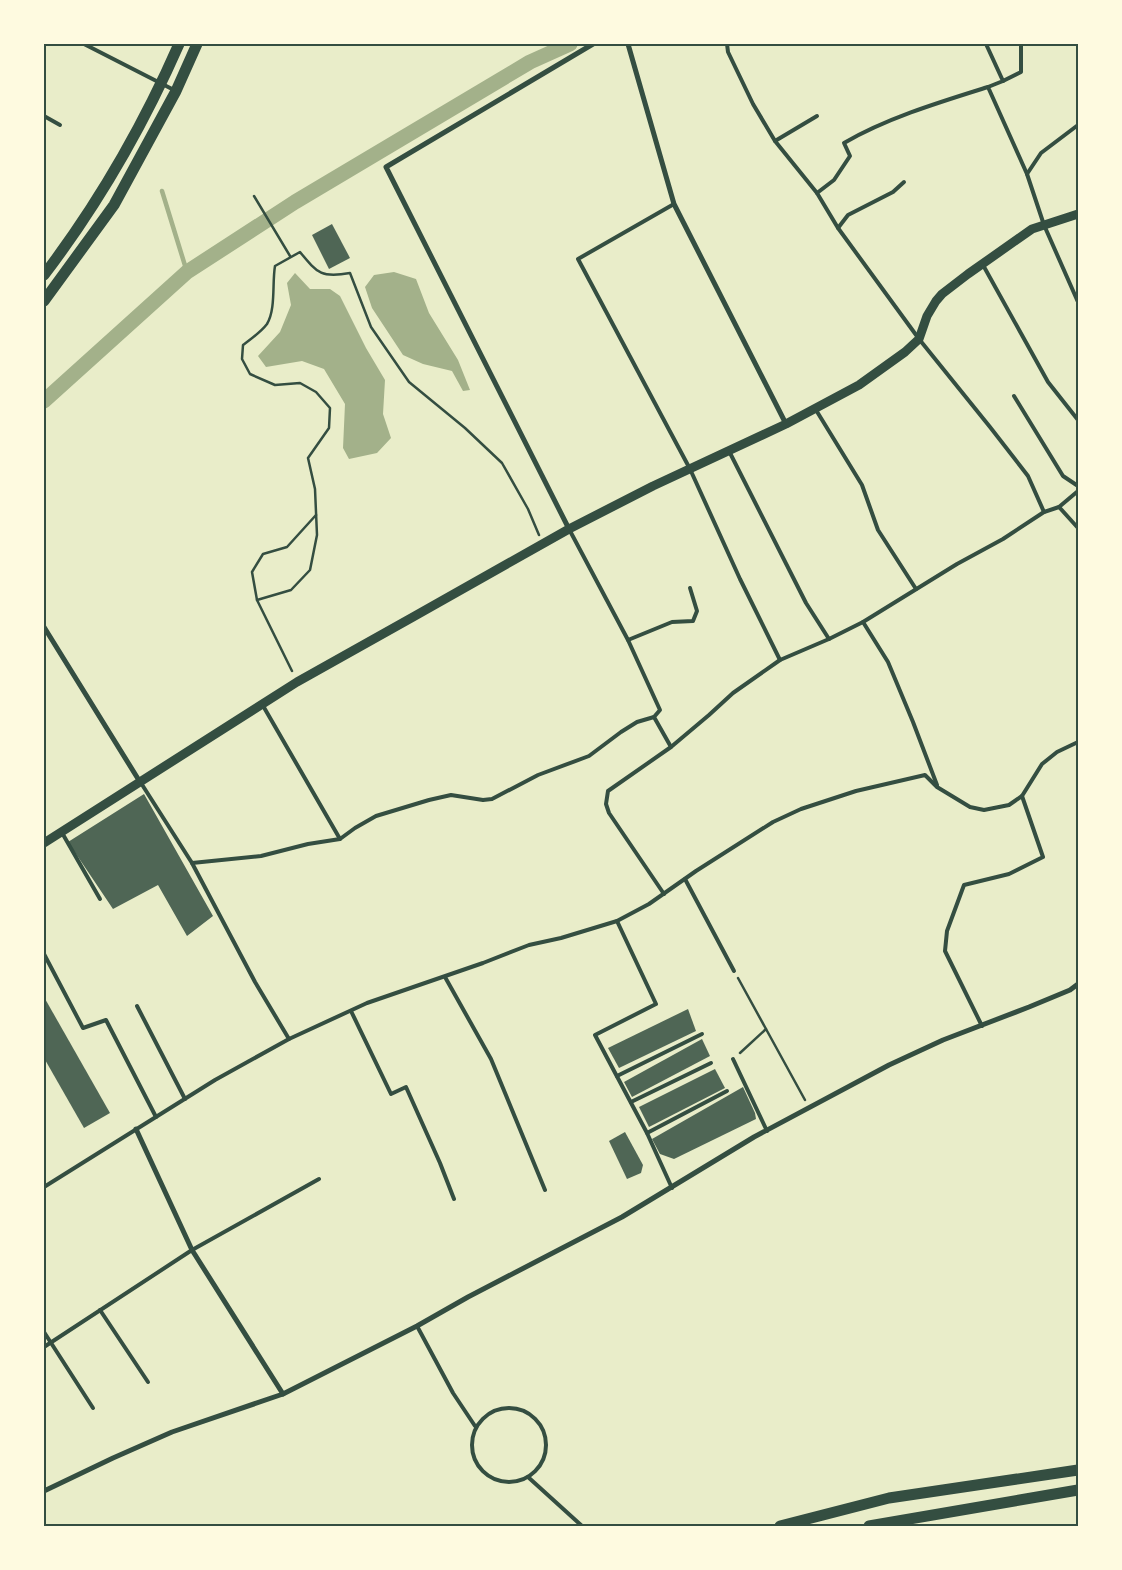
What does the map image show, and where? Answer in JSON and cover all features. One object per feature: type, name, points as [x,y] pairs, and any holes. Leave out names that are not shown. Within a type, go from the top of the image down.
[{"type":"main road","points":[[44,274],[101,194],[161,84],[179,44]]},
{"type":"main road","points":[[44,301],[114,205],[176,91],[197,44]]},
{"type":"main road","points":[[780,1526],[889,1498],[1078,1470]]},
{"type":"main road","points":[[869,1526],[1078,1490]]},
{"type":"street","points":[[569,530],[386,168],[593,44]]},
{"type":"street","points":[[628,44],[674,204],[786,424]]},
{"type":"street","points":[[44,843],[297,682],[569,530],[653,486],[816,410],[876,374],[919,339],[928,316],[942,294],[982,263],[1032,229],[1078,214]]},
{"type":"street","points":[[44,627],[140,782]]},
{"type":"street","points":[[44,1492],[172,1432],[283,1394],[417,1326],[468,1297],[622,1217],[766,1131],[889,1065],[943,1040],[1070,990],[1078,984]]},
{"type":"street","points":[[136,1129],[192,1250],[283,1394]]},
{"type":"lane","points":[[84,44],[176,91]]},
{"type":"lane","points":[[728,44],[728,52],[753,104],[775,141],[817,193],[838,228],[919,339],[1028,476],[1044,512]]},
{"type":"lane","points":[[986,44],[1003,81]]},
{"type":"lane","points":[[817,193],[834,180],[850,156],[844,143],[866,130],[988,87],[1021,72],[1020,44]]},
{"type":"lane","points":[[988,87],[1027,174],[1044,225],[1078,302]]},
{"type":"lane","points":[[44,116],[60,125]]},
{"type":"lane","points":[[775,141],[817,116]]},
{"type":"lane","points":[[1027,174],[1041,153],[1078,125]]},
{"type":"lane","points":[[838,228],[848,215],[893,192],[904,182]]},
{"type":"lane","points":[[674,204],[578,259],[690,469],[740,579],[780,660]]},
{"type":"lane","points":[[982,263],[1048,382],[1078,420]]},
{"type":"lane","points":[[1014,396],[1063,476],[1078,486]]},
{"type":"lane","points":[[816,410],[862,485],[878,530],[916,589]]},
{"type":"lane","points":[[729,451],[806,603],[829,639]]},
{"type":"lane","points":[[664,894],[609,813],[606,804],[608,791],[670,747],[733,693],[780,660],[829,639],[862,622],[1044,512],[1059,508],[1078,491]]},
{"type":"lane","points":[[1059,508],[1078,528]]},
{"type":"lane","points":[[192,863],[261,856],[308,844],[340,839],[354,828],[376,816],[451,795],[482,800],[492,799],[538,775],[589,756],[637,722],[654,717],[660,710],[628,640],[569,530]]},
{"type":"lane","points":[[628,640],[672,622],[693,621],[697,611],[690,588]]},
{"type":"lane","points":[[862,622],[888,662],[914,722],[937,787]]},
{"type":"lane","points":[[262,704],[340,839]]},
{"type":"lane","points":[[654,717],[670,747]]},
{"type":"lane","points":[[44,1188],[216,1080],[288,1039],[386,996],[529,945],[617,921],[636,912],[773,822],[802,809],[856,791],[925,776],[937,787],[970,807],[984,810],[1009,805],[1022,796],[1042,764],[1058,752],[1078,742]]},
{"type":"lane","points":[[140,782],[192,863],[254,982],[288,1039]]},
{"type":"lane","points":[[982,1026],[945,951],[946,931],[964,885],[1009,874],[1043,857],[1022,796]]},
{"type":"lane","points":[[62,832],[100,899]]},
{"type":"lane","points":[[685,879],[734,971]]},
{"type":"lane","points":[[617,921],[656,1004],[596,1035],[631,1102],[672,1188]]},
{"type":"lane","points":[[44,954],[83,1028],[106,1020],[156,1117]]},
{"type":"lane","points":[[445,976],[491,1059],[545,1190]]},
{"type":"lane","points":[[136,1006],[185,1099]]},
{"type":"lane","points":[[351,1011],[391,1094],[406,1087],[440,1163],[454,1200]]},
{"type":"lane","points":[[617,1076],[702,1034]]},
{"type":"lane","points":[[734,1059],[766,1131]]},
{"type":"lane","points":[[631,1102],[711,1063]]},
{"type":"lane","points":[[646,1133],[727,1091]]},
{"type":"lane","points":[[44,1347],[192,1250],[319,1179]]},
{"type":"lane","points":[[100,1310],[148,1382]]},
{"type":"lane","points":[[417,1326],[453,1393],[476,1426]]},
{"type":"lane","points":[[44,1332],[93,1408]]},
{"type":"lane","points":[[508,1406],[524,1410],[537,1420],[545,1435],[546,1451],[540,1466],[528,1477],[507,1483],[487,1476],[474,1460],[471,1439],[476,1426],[492,1410],[508,1406]]},
{"type":"lane","points":[[528,1477],[582,1526]]},
{"type":"path","points":[[254,196],[291,257]]},
{"type":"path","points":[[257,600],[291,590],[310,570],[318,535],[315,489],[308,458],[329,428],[330,408],[316,392],[300,383],[275,385],[250,374],[242,359],[243,345],[268,323],[273,301],[275,266],[300,252],[319,272],[331,277],[350,273],[372,327],[409,382],[465,428],[502,463],[528,509],[543,544]]},
{"type":"path","points":[[297,682],[257,600],[252,572],[263,554],[287,547],[316,515]]},
{"type":"path","points":[[734,971],[810,1108]]},
{"type":"path","points":[[734,1059],[766,1029]]},
{"type":"shaded area","points":[[394,272],[416,279],[429,313],[458,360],[470,390],[463,391],[452,371],[423,364],[403,355],[372,308],[365,287],[374,275]]},
{"type":"shaded area","points":[[295,273],[310,289],[330,289],[340,296],[366,348],[385,380],[383,414],[391,438],[377,453],[349,459],[343,448],[345,404],[324,369],[302,361],[266,367],[258,356],[280,332],[291,305],[287,283]]},
{"type":"building","points":[[332,224],[350,258],[329,269],[312,235]]},
{"type":"building","points":[[144,794],[213,916],[187,936],[158,885],[113,909],[68,842]]},
{"type":"building","points":[[44,997],[110,1113],[84,1128],[44,1058]]},
{"type":"building","points":[[688,1009],[696,1031],[619,1068],[608,1048]]},
{"type":"building","points":[[702,1039],[710,1056],[632,1097],[624,1082]]},
{"type":"building","points":[[715,1069],[725,1088],[649,1127],[639,1107]]},
{"type":"building","points":[[743,1087],[756,1119],[674,1159],[660,1154],[652,1139]]},
{"type":"building","points":[[625,1132],[643,1165],[641,1173],[627,1179],[609,1141]]},
{"type":"waterway","points":[[44,401],[187,272],[295,202],[530,62],[570,44]]},
{"type":"waterway","points":[[162,191],[187,272]]}]
